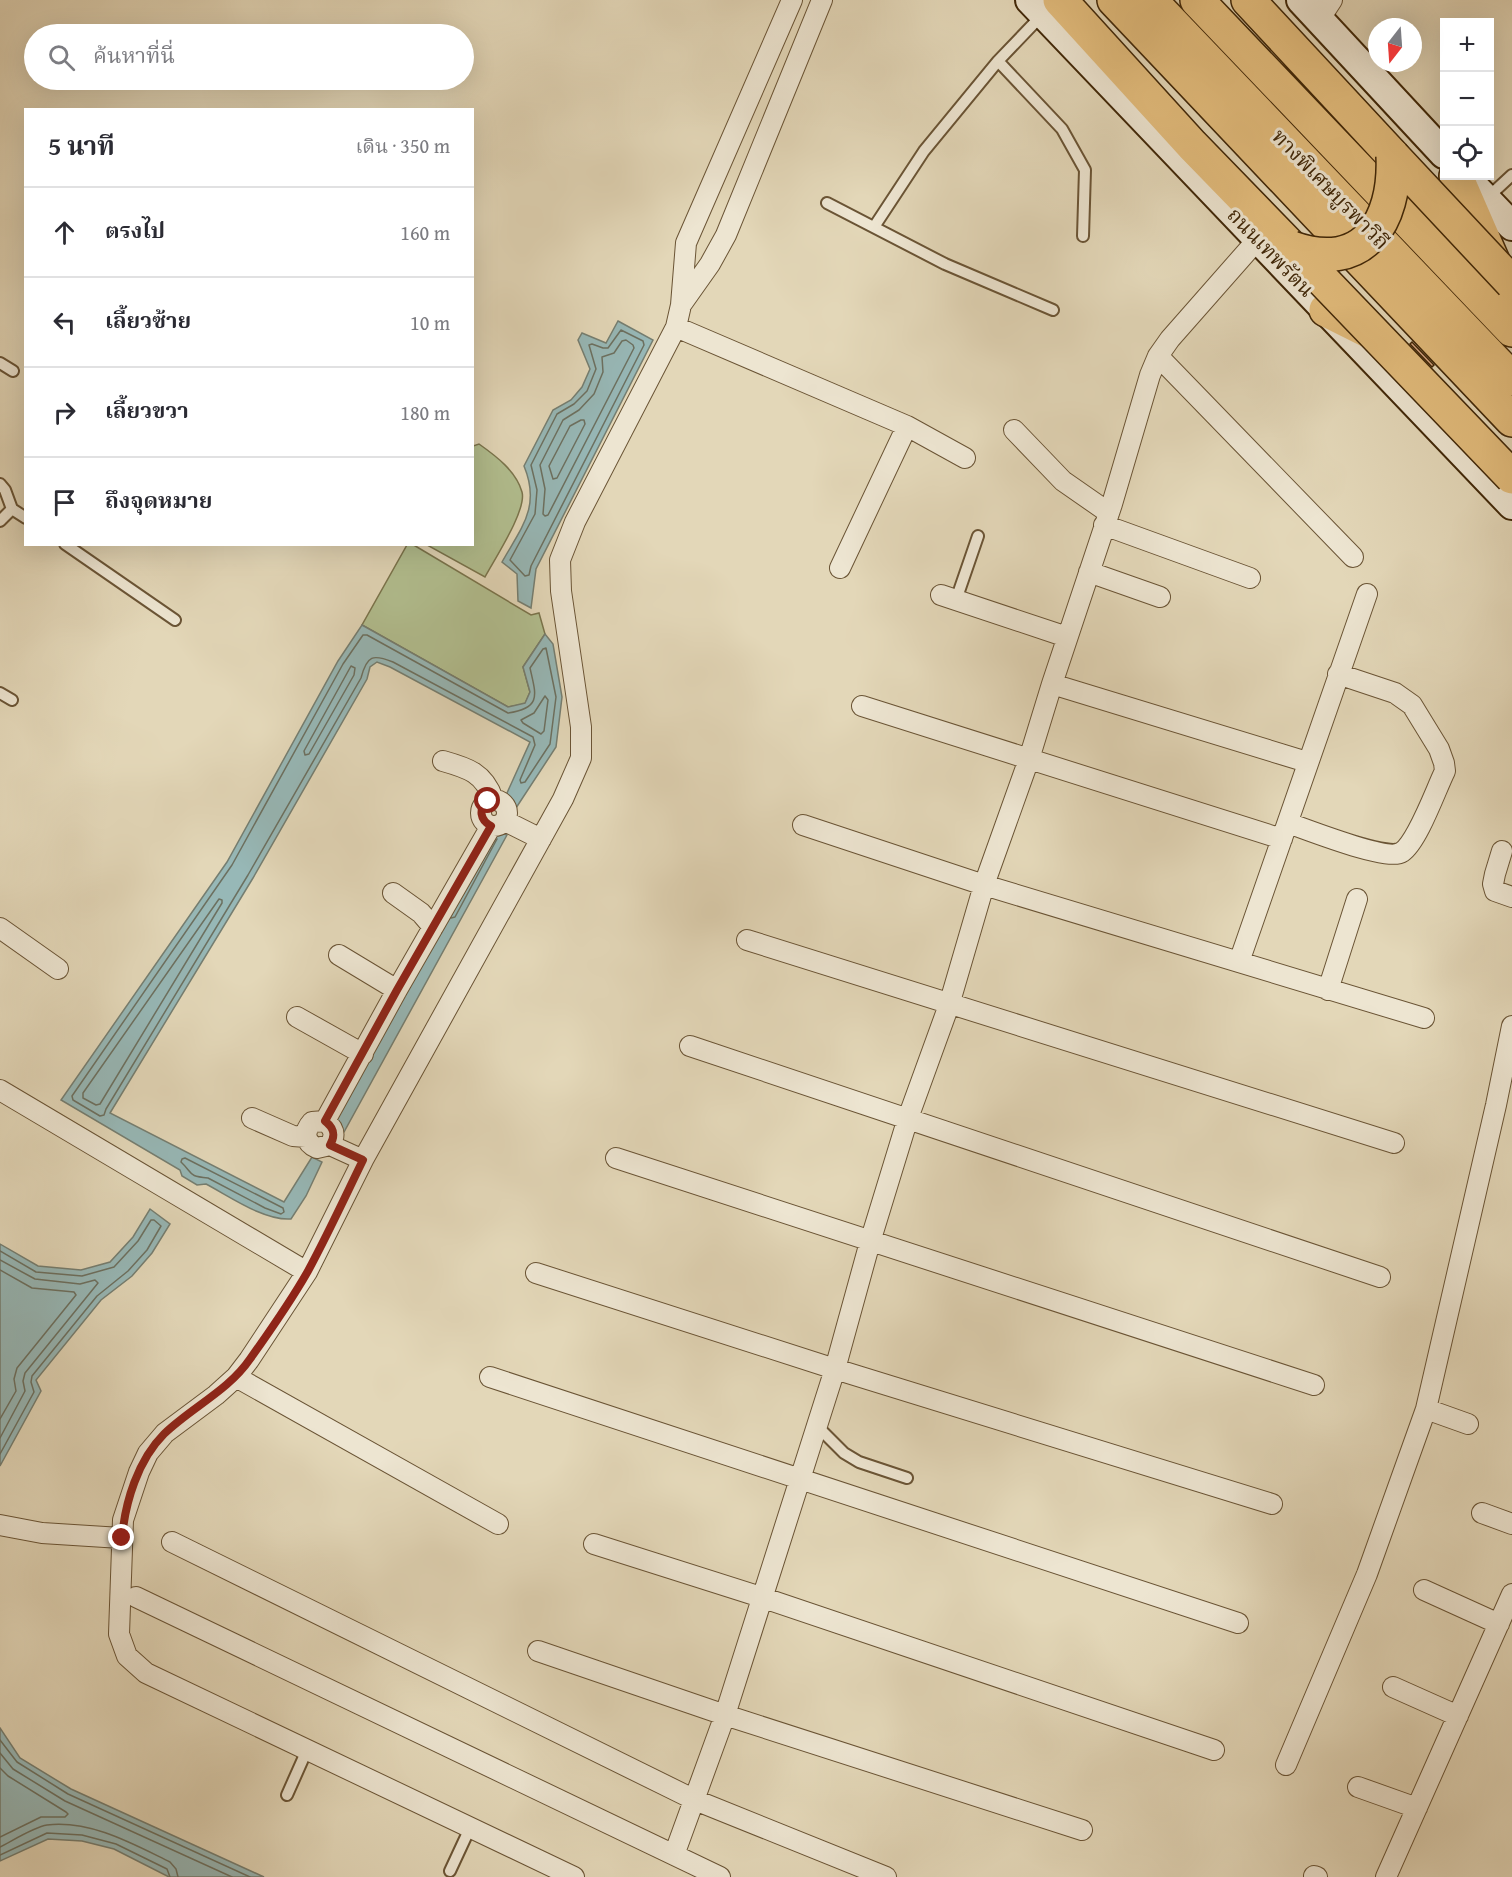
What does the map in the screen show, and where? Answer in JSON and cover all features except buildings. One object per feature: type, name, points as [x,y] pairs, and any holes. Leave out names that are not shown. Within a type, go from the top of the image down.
[{"type":"highway","points":[[1114,0],[1512,420]]},
{"type":"highway","name":"ทางพิเศษบูรพาวิถี","points":[[1150,0],[1512,379]]},
{"type":"highway","name":"ทางพิเศษบูรพาวิถี","points":[[1197,0],[1512,330]]},
{"type":"highway","points":[[1214,0],[1512,312]]},
{"type":"highway","points":[[1248,0],[1512,283]]},
{"type":"highway","points":[[1044,5],[1192,145],[1512,477]]},
{"type":"highway","points":[[1292,248],[1308,254],[1341,254],[1368,238],[1379,226],[1389,204],[1393,179],[1393,156]]},
{"type":"highway","points":[[1458,180],[1512,305]]},
{"type":"highway","points":[[1326,310],[1479,386]]},
{"type":"main road","name":"ถนนเทพรัตน","points":[[1044,5],[1258,239],[1512,505]]},
{"type":"main road","points":[[1317,6],[1440,149]]},
{"type":"main road","points":[[1468,180],[1512,226]]},
{"type":"street","points":[[574,1877],[146,1673],[127,1656],[119,1634],[123,1520],[148,1453],[165,1433],[236,1377],[307,1272],[363,1160],[563,799],[581,758],[581,727],[561,591],[560,560],[575,522],[676,327],[681,305],[686,243],[792,0]]},
{"type":"street","points":[[681,305],[710,264],[726,235],[822,0]]},
{"type":"street","points":[[746,108],[773,119]]},
{"type":"street","points":[[674,1855],[725,1715],[835,1369],[870,1242],[908,1118],[949,1005],[984,885],[1029,759],[1150,375],[1158,356],[1170,339],[1258,239]]},
{"type":"street","points":[[676,327],[907,426],[965,458]]},
{"type":"street","points":[[1158,356],[1353,557]]},
{"type":"street","points":[[840,568],[907,426]]},
{"type":"street","points":[[1014,430],[1063,482],[1108,514],[1250,578]]},
{"type":"street","points":[[1089,572],[1160,597]]},
{"type":"street","points":[[1239,962],[1367,594]]},
{"type":"street","points":[[948,598],[1067,638]]},
{"type":"street","points":[[862,706],[1029,759],[1285,831],[1397,854],[1403,851],[1413,839],[1445,771],[1444,763],[1412,705],[1395,693],[1338,674]]},
{"type":"street","points":[[1052,684],[1307,762]]},
{"type":"street","points":[[443,761],[460,765],[484,781],[493,799],[484,804],[481,814],[483,819],[541,839]]},
{"type":"street","points":[[325,1121],[433,927],[498,823]]},
{"type":"street","points":[[803,825],[984,885],[1424,1018]]},
{"type":"street","points":[[1502,851],[1493,884],[1495,891],[1512,897]]},
{"type":"street","points":[[393,893],[422,913],[433,927]]},
{"type":"street","points":[[1328,990],[1357,899]]},
{"type":"street","points":[[0,928],[58,969]]},
{"type":"street","points":[[747,940],[1394,1143]]},
{"type":"street","points":[[339,955],[397,990]]},
{"type":"street","points":[[297,1017],[363,1054]]},
{"type":"street","points":[[1286,1766],[1366,1574],[1426,1409],[1512,1026]]},
{"type":"street","points":[[690,1046],[1380,1278]]},
{"type":"street","points":[[0,1090],[307,1272]]},
{"type":"street","points":[[252,1118],[293,1136],[306,1137]]},
{"type":"street","points":[[325,1121],[331,1125],[334,1132],[330,1145],[324,1148],[311,1145],[306,1137],[308,1127],[312,1122],[325,1121]]},
{"type":"street","points":[[330,1145],[363,1160]]},
{"type":"street","points":[[616,1158],[1314,1385]]},
{"type":"street","points":[[536,1273],[835,1369],[1272,1504]]},
{"type":"street","points":[[236,1377],[498,1524]]},
{"type":"street","points":[[490,1377],[1238,1623]]},
{"type":"street","points":[[1426,1409],[1468,1424]]},
{"type":"street","points":[[1482,1513],[1512,1524]]},
{"type":"street","points":[[1,1526],[42,1533],[122,1538]]},
{"type":"street","points":[[171,1542],[695,1800],[886,1877]]},
{"type":"street","points":[[594,1544],[1214,1750]]},
{"type":"street","points":[[1424,1590],[1499,1624]]},
{"type":"street","points":[[1386,1877],[1512,1594]]},
{"type":"street","points":[[136,1597],[720,1877]]},
{"type":"street","points":[[538,1651],[725,1715],[1082,1830]]},
{"type":"street","points":[[1394,1686],[1458,1716]]},
{"type":"street","points":[[1358,1787],[1417,1808]]},
{"type":"lane","points":[[874,227],[924,151],[1044,5]]},
{"type":"lane","points":[[998,61],[1062,129],[1085,170],[1083,236]]},
{"type":"lane","points":[[1486,199],[1512,176]]},
{"type":"lane","points":[[827,203],[945,264],[1053,310]]},
{"type":"lane","points":[[0,363],[12,371]]},
{"type":"lane","points":[[0,484],[5,490],[12,509],[24,517]]},
{"type":"lane","points":[[0,522],[12,509]]},
{"type":"lane","points":[[948,598],[978,536]]},
{"type":"lane","points":[[67,546],[175,620]]},
{"type":"lane","points":[[0,693],[12,700]]},
{"type":"lane","points":[[817,1426],[844,1453],[859,1462],[907,1478]]},
{"type":"lane","points":[[287,1795],[307,1750]]},
{"type":"lane","points":[[450,1871],[470,1828]]},
{"type":"green space","points":[[479,444],[498,459],[515,477],[522,492],[520,510],[515,522],[485,577],[429,546],[474,546],[474,446]]},
{"type":"green space","points":[[406,546],[415,546],[531,615],[539,613],[545,634],[523,667],[530,692],[525,704],[508,707],[362,625]]},
{"type":"water","points":[[618,321],[653,340],[536,569],[531,608],[518,601],[517,574],[502,562],[527,517],[530,505],[529,481],[524,466],[553,410],[571,400],[582,387],[590,369],[578,340],[582,333],[606,343]]},
{"type":"water","points":[[362,625],[508,707],[525,703],[530,692],[523,667],[545,634],[553,644],[562,697],[556,747],[514,811],[507,793],[530,742],[390,667],[377,662],[370,667],[367,679],[253,878],[110,1113],[284,1202],[312,1157],[322,1162],[306,1196],[291,1219],[281,1219],[247,1207],[206,1184],[197,1185],[182,1176],[180,1170],[61,1100],[227,862],[338,661]]},
{"type":"water","points":[[494,830],[507,835],[344,1132],[337,1132],[334,1114]]},
{"type":"water","points":[[150,1209],[170,1224],[152,1253],[132,1276],[101,1300],[36,1380],[41,1391],[0,1466],[0,1244],[38,1266],[81,1270],[110,1262],[133,1237]]},
{"type":"water","points":[[0,1728],[20,1758],[71,1789],[264,1877],[169,1877],[114,1849],[82,1841],[48,1839],[0,1861]]},
{"type":"route","points":[[122,1538],[123,1520],[148,1453],[165,1433],[236,1377],[249,1360],[307,1272],[363,1160],[330,1145],[334,1132],[331,1125],[325,1121],[491,826],[486,823],[481,814],[481,809],[488,801]]}]
